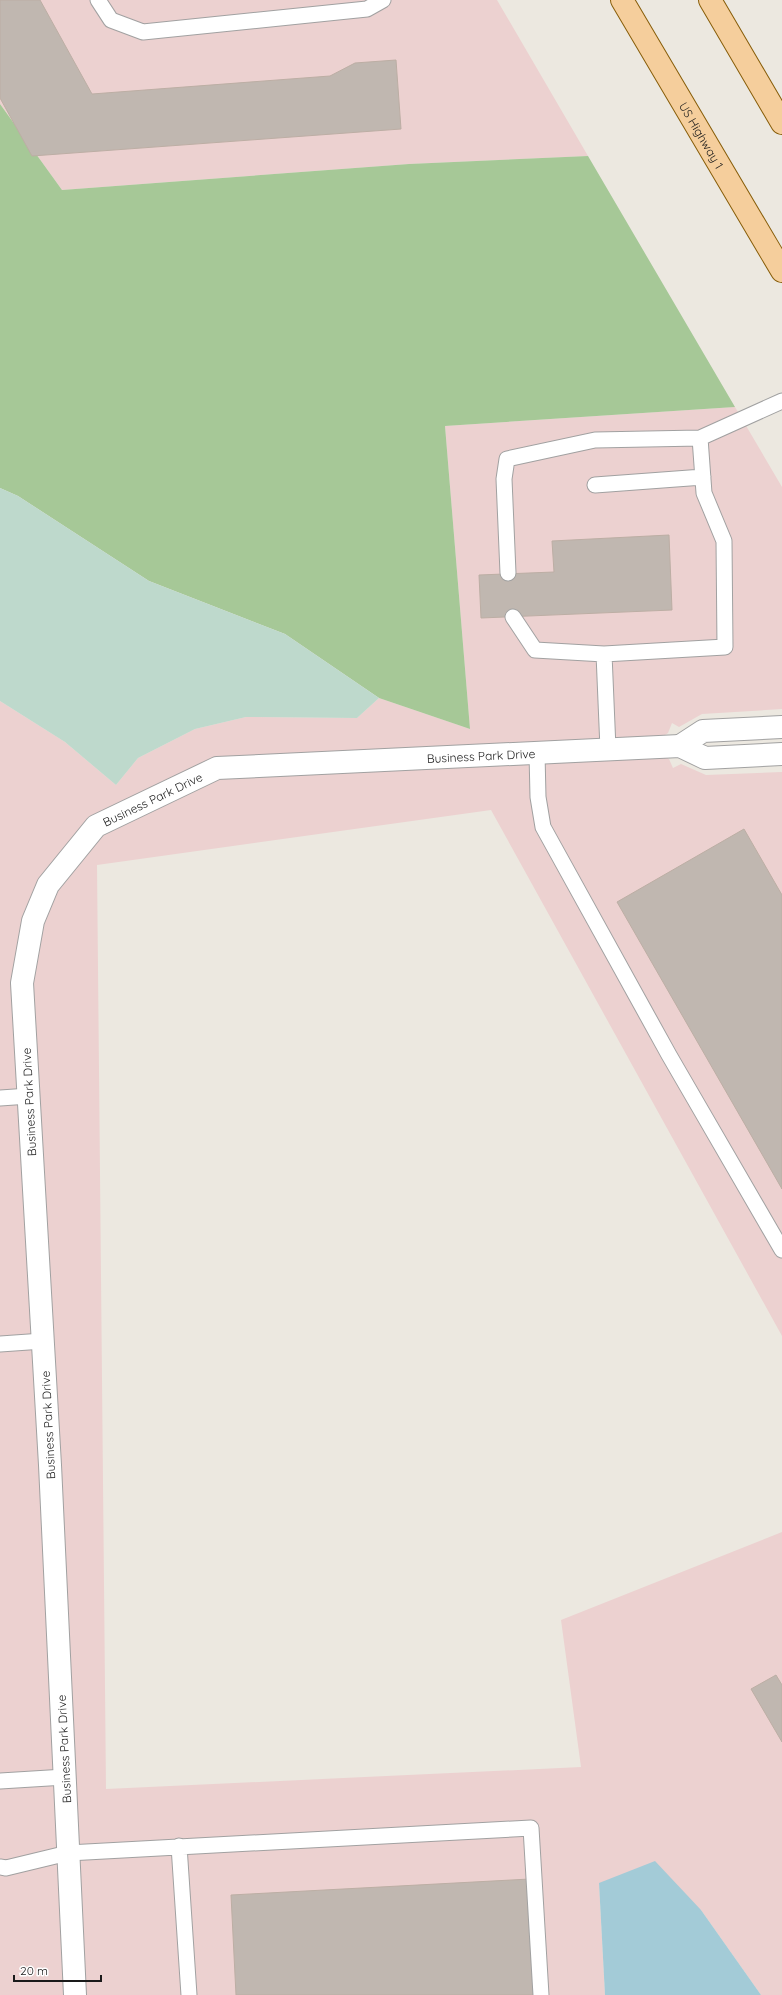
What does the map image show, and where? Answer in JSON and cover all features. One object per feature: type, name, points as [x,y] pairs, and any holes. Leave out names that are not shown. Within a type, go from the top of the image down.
[{"type":"main road","name":"US Highway 1","points":[[622,0],[782,271]]},
{"type":"main road","points":[[710,0],[782,123]]},
{"type":"street","name":"Business Park Drive","points":[[75,1995],[43,1341],[22,983],[33,921],[48,886],[96,826],[218,768],[680,746],[705,758],[777,754],[777,727],[703,731],[680,746]]},
{"type":"lane","points":[[98,0],[111,20],[143,32],[367,9],[383,0]]},
{"type":"lane","points":[[508,573],[504,479],[507,459],[595,440],[700,438],[782,401]]},
{"type":"lane","points":[[512,617],[535,650],[604,654],[725,647],[724,541],[704,493],[700,438]]},
{"type":"lane","points":[[595,485],[703,477]]},
{"type":"lane","points":[[604,654],[608,749]]},
{"type":"lane","points":[[536,753],[538,797],[543,826],[668,1055],[782,1250]]},
{"type":"lane","points":[[0,1098],[29,1096]]},
{"type":"lane","points":[[0,1344],[43,1341]]},
{"type":"lane","points":[[0,1781],[65,1777]]},
{"type":"lane","points":[[0,1867],[6,1868],[68,1853],[531,1828],[541,1995]]},
{"type":"lane","points":[[179,1846],[189,1995]]},
{"type":"shaded area","points":[[0,0],[497,0],[588,156],[409,164],[62,190],[0,104]]},
{"type":"shaded area","points":[[735,407],[782,487],[782,709],[702,714],[679,727],[672,723],[668,733],[659,739],[660,754],[669,759],[673,768],[681,764],[706,775],[782,772],[782,1336],[491,810],[97,865],[106,1789],[581,1767],[561,1620],[782,1532],[782,1995],[761,1995],[701,1910],[599,1883],[605,1995],[0,1995],[0,701],[65,742],[116,785],[138,758],[195,729],[246,717],[357,718],[379,698],[470,729],[445,426]]},
{"type":"green space","points":[[0,104],[62,190],[409,164],[588,156],[735,407],[445,426],[470,729],[379,698],[285,634],[149,581],[18,496],[0,488]]},
{"type":"green space","points":[[0,488],[18,496],[149,581],[285,634],[379,698],[357,718],[246,717],[195,729],[138,758],[116,785],[65,742],[0,701]]},
{"type":"water","points":[[655,1861],[701,1910],[761,1995],[605,1995],[599,1883]]},
{"type":"building","points":[[0,0],[40,0],[92,94],[330,76],[355,63],[396,60],[401,129],[32,156],[0,98]]},
{"type":"building","points":[[669,535],[672,610],[481,618],[479,575],[554,572],[552,541]]},
{"type":"building","points":[[744,829],[782,895],[782,1189],[617,902]]},
{"type":"building","points":[[776,1675],[782,1685],[782,1742],[751,1689]]},
{"type":"building","points":[[530,1879],[536,1995],[236,1995],[231,1895]]}]
